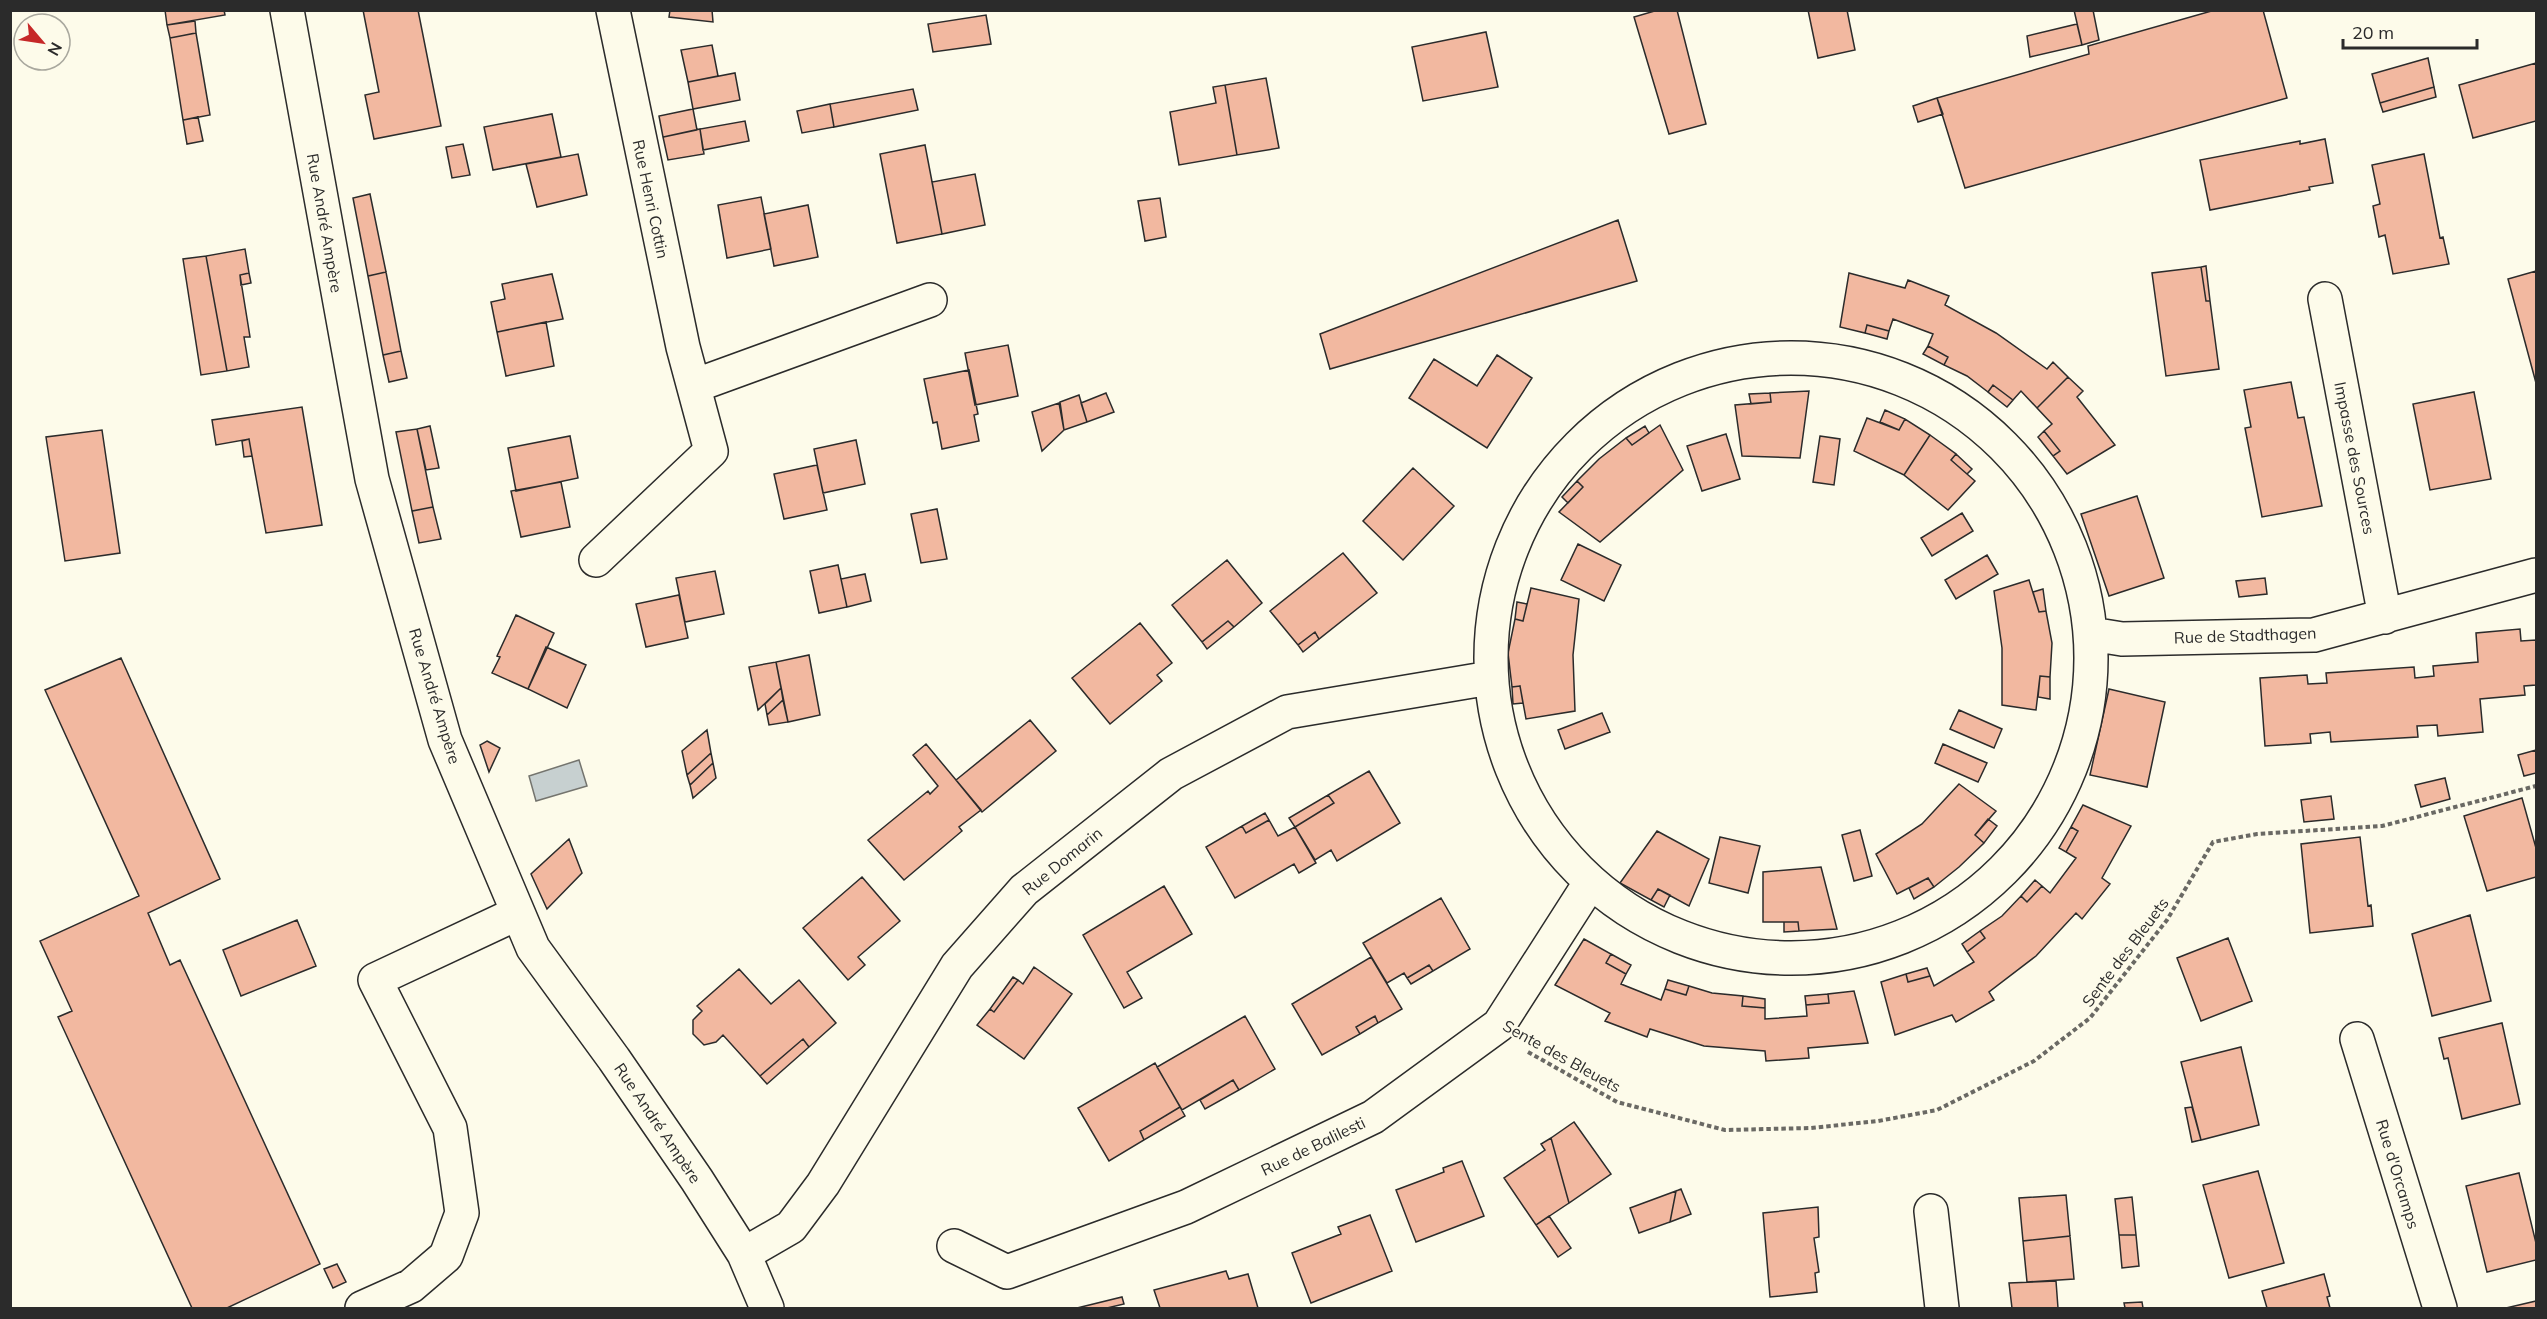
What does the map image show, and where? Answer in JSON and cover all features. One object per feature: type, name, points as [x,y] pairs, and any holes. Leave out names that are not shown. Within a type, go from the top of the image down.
[{"type":"street","name":"Rue André Ampère","points":[[287,10],[372,479],[445,740],[533,948],[621,1068],[697,1180],[744,1254],[767,1308]]},
{"type":"street","name":"Rue Henri Cottin","points":[[596,560],[711,451],[664,256],[613,10]]},
{"type":"street","name":"Impasse des Sources","points":[[2325,299],[2385,617]]},
{"type":"street","points":[[694,386],[930,300]]},
{"type":"street","points":[[1813,357],[1896,374],[1971,415],[2031,476],[2073,550],[2091,634],[2086,713],[2062,789],[2018,855],[1958,908],[1887,943],[1810,958],[1730,953],[1656,928],[1590,883],[1539,824],[1534,814],[1505,754],[1490,678],[1496,592],[1527,512],[1579,443],[1647,392],[1727,363],[1813,357]]},
{"type":"street","name":"Rue de Stadthagen","points":[[2091,634],[2122,639],[2314,635],[2536,575]]},
{"type":"street","name":"Rue Domarin","points":[[744,1254],[791,1227],[823,1184],[957,966],[1024,890],[1171,774],[1287,712],[1490,678]]},
{"type":"street","name":"Rue de Balilesti","points":[[954,1246],[1007,1272],[1186,1206],[1373,1117],[1499,1025],[1590,883]]},
{"type":"street","points":[[362,1308],[411,1286],[446,1256],[462,1213],[450,1128],[375,980],[518,913]]},
{"type":"street","name":"Rue d'Orcamps","points":[[2357,1040],[2440,1308]]},
{"type":"street","points":[[1931,1210],[1942,1308]]},
{"type":"path","name":"Sente des Bleuets","points":[[1491,1031],[1617,1102],[1725,1130],[1811,1128],[1878,1121],[1937,1110],[2034,1061],[2090,1018],[2167,920],[2213,842],[2257,834],[2382,826],[2536,786]]},
{"type":"shaded area","points":[[579,760],[587,786],[536,801],[529,776]]},
{"type":"building","points":[[165,10],[224,10],[225,15],[167,25]]},
{"type":"building","points":[[363,10],[418,10],[441,126],[374,139],[365,95],[379,92]]},
{"type":"building","points":[[670,10],[712,10],[713,22],[669,17]]},
{"type":"building","points":[[1658,10],[1677,10],[1706,124],[1669,134],[1634,17]]},
{"type":"building","points":[[1808,10],[1847,10],[1855,50],[1818,58]]},
{"type":"building","points":[[2074,10],[2093,10],[2099,40],[2082,45]]},
{"type":"building","points":[[2215,10],[2263,10],[2287,98],[1965,188],[1937,98],[2089,54],[2088,46]]},
{"type":"building","points":[[986,15],[991,44],[933,52],[928,24]]},
{"type":"building","points":[[195,21],[196,33],[170,38],[167,25]]},
{"type":"building","points":[[2077,24],[2082,45],[2030,57],[2027,36]]},
{"type":"building","points":[[1486,32],[1498,87],[1423,101],[1412,47]]},
{"type":"building","points":[[196,33],[210,115],[183,120],[170,38]]},
{"type":"building","points":[[712,45],[718,76],[688,82],[681,50]]},
{"type":"building","points":[[2428,58],[2434,87],[2380,103],[2372,74]]},
{"type":"building","points":[[2536,63],[2536,121],[2473,138],[2459,85]]},
{"type":"building","points":[[735,73],[740,100],[693,109],[688,82]]},
{"type":"building","points":[[1266,78],[1279,148],[1237,155],[1225,85]]},
{"type":"building","points":[[1225,85],[1237,155],[1179,165],[1170,112],[1216,103],[1213,87]]},
{"type":"building","points":[[2434,87],[2436,97],[2383,112],[2380,103]]},
{"type":"building","points":[[913,89],[918,110],[834,127],[830,104]]},
{"type":"building","points":[[1937,98],[1943,114],[1918,122],[1913,106]]},
{"type":"building","points":[[830,104],[834,127],[802,133],[797,111]]},
{"type":"building","points":[[693,109],[697,130],[663,137],[659,116]]},
{"type":"building","points":[[552,114],[561,157],[493,170],[484,127]]},
{"type":"building","points":[[198,117],[203,141],[187,144],[183,120]]},
{"type":"building","points":[[745,121],[749,141],[703,150],[700,129]]},
{"type":"building","points":[[700,129],[704,154],[668,160],[663,137]]},
{"type":"building","points":[[2325,139],[2333,183],[2309,187],[2310,190],[2210,210],[2200,160],[2300,141],[2300,144]]},
{"type":"building","points":[[463,144],[470,175],[452,178],[446,147]]},
{"type":"building","points":[[925,145],[942,234],[897,243],[880,154]]},
{"type":"building","points":[[578,154],[587,195],[537,207],[526,164]]},
{"type":"building","points":[[2424,154],[2440,238],[2443,237],[2449,264],[2393,274],[2385,235],[2379,237],[2373,206],[2380,204],[2372,165]]},
{"type":"building","points":[[975,174],[985,225],[942,234],[932,182]]},
{"type":"building","points":[[370,194],[386,272],[368,276],[353,198]]},
{"type":"building","points":[[761,197],[771,249],[727,258],[718,205]]},
{"type":"building","points":[[1160,198],[1166,237],[1145,241],[1138,201]]},
{"type":"building","points":[[808,205],[818,257],[774,266],[764,214]]},
{"type":"building","points":[[1618,220],[1637,281],[1330,369],[1320,334]]},
{"type":"building","points":[[245,249],[249,273],[240,275],[250,337],[244,337],[249,367],[227,371],[206,256]]},
{"type":"building","points":[[206,256],[227,371],[201,375],[183,259]]},
{"type":"building","points":[[2206,266],[2210,301],[2206,301],[2201,267]]},
{"type":"building","points":[[2201,267],[2206,301],[2210,301],[2219,369],[2166,376],[2152,273]]},
{"type":"building","points":[[2536,271],[2536,383],[2508,279]]},
{"type":"building","points":[[386,272],[401,351],[383,355],[368,276]]},
{"type":"building","points":[[249,273],[251,283],[241,285],[240,275]]},
{"type":"building","points":[[1849,273],[1905,288],[1908,280],[1949,296],[1945,305],[1996,333],[2047,369],[2053,362],[2068,377],[2037,408],[2021,391],[2013,400],[1993,385],[1988,392],[1967,376],[1944,365],[1948,357],[1928,346],[1933,334],[1893,319],[1889,331],[1867,325],[1865,333],[1840,327]]},
{"type":"building","points":[[552,274],[563,319],[497,332],[491,302],[505,299],[502,284]]},
{"type":"building","points":[[546,322],[554,366],[506,376],[497,332]]},
{"type":"building","points":[[1867,325],[1889,331],[1887,339],[1865,333]]},
{"type":"building","points":[[1008,345],[1018,396],[975,405],[965,353]]},
{"type":"building","points":[[1928,346],[1948,357],[1944,365],[1923,354]]},
{"type":"building","points":[[401,351],[407,378],[389,382],[383,355]]},
{"type":"building","points":[[1497,355],[1532,378],[1487,448],[1409,398],[1434,359],[1477,386]]},
{"type":"building","points":[[969,370],[978,414],[974,415],[979,441],[942,449],[937,422],[933,423],[924,379]]},
{"type":"building","points":[[2068,377],[2083,391],[2077,397],[2115,445],[2067,474],[2053,456],[2060,451],[2044,431],[2052,424],[2037,408]]},
{"type":"building","points":[[2291,382],[2298,418],[2304,417],[2322,506],[2262,517],[2245,428],[2251,427],[2244,390]]},
{"type":"building","points":[[1993,385],[2013,400],[2007,407],[1988,392]]},
{"type":"building","points":[[1809,391],[1800,458],[1742,456],[1735,405],[1771,402],[1770,393]]},
{"type":"building","points":[[2474,392],[2491,479],[2430,490],[2413,404]]},
{"type":"building","points":[[1106,393],[1114,412],[1087,422],[1081,403]]},
{"type":"building","points":[[1770,393],[1771,402],[1751,404],[1749,394]]},
{"type":"building","points":[[1079,395],[1087,422],[1064,430],[1060,402]]},
{"type":"building","points":[[1059,403],[1064,430],[1042,451],[1032,412]]},
{"type":"building","points":[[302,407],[322,525],[266,533],[249,439],[216,445],[212,420]]},
{"type":"building","points":[[1885,410],[1905,419],[1899,430],[1880,422]]},
{"type":"building","points":[[1867,418],[1899,430],[1905,419],[1930,435],[1904,475],[1854,451]]},
{"type":"building","points":[[1660,425],[1683,470],[1600,542],[1559,512],[1583,487],[1577,481],[1599,459],[1626,438],[1632,445]]},
{"type":"building","points":[[430,426],[439,468],[426,470],[417,429]]},
{"type":"building","points":[[1645,426],[1649,433],[1632,445],[1626,438]]},
{"type":"building","points":[[417,429],[433,507],[412,511],[396,432]]},
{"type":"building","points":[[102,430],[120,553],[65,561],[46,437]]},
{"type":"building","points":[[2044,431],[2060,451],[2053,456],[2038,437]]},
{"type":"building","points":[[1726,434],[1740,479],[1702,491],[1687,446]]},
{"type":"building","points":[[1930,435],[1956,454],[1951,460],[1975,481],[1948,510],[1904,475]]},
{"type":"building","points":[[570,436],[578,478],[516,491],[508,448]]},
{"type":"building","points":[[1820,436],[1840,439],[1834,485],[1813,482]]},
{"type":"building","points":[[249,439],[252,456],[244,457],[242,441]]},
{"type":"building","points":[[856,440],[865,484],[823,493],[814,449]]},
{"type":"building","points":[[1956,454],[1972,469],[1967,474],[1951,460]]},
{"type":"building","points":[[817,465],[827,510],[784,519],[774,474]]},
{"type":"building","points":[[1413,468],[1454,506],[1403,560],[1363,521]]},
{"type":"building","points":[[1577,481],[1583,487],[1568,503],[1562,497]]},
{"type":"building","points":[[561,482],[570,527],[521,537],[511,491]]},
{"type":"building","points":[[2137,496],[2164,578],[2109,596],[2081,514]]},
{"type":"building","points":[[433,507],[441,539],[419,543],[412,511]]},
{"type":"building","points":[[937,509],[947,559],[921,563],[911,514]]},
{"type":"building","points":[[1962,513],[1973,531],[1932,556],[1921,538]]},
{"type":"building","points":[[1578,544],[1621,565],[1604,601],[1561,580]]},
{"type":"building","points":[[1343,553],[1377,593],[1319,639],[1315,632],[1298,645],[1270,611]]},
{"type":"building","points":[[1987,555],[1998,574],[1956,599],[1945,580]]},
{"type":"building","points":[[1227,560],[1262,603],[1234,627],[1228,621],[1202,642],[1172,605]]},
{"type":"building","points":[[838,565],[847,607],[819,613],[810,571]]},
{"type":"building","points":[[715,571],[724,614],[685,622],[676,578]]},
{"type":"building","points":[[865,574],[871,601],[847,607],[841,579]]},
{"type":"building","points":[[2265,578],[2267,594],[2239,597],[2236,581]]},
{"type":"building","points":[[2029,580],[2039,612],[2046,611],[2052,643],[2050,677],[2040,676],[2036,710],[2002,705],[2002,648],[1994,591]]},
{"type":"building","points":[[1531,588],[1579,599],[1573,655],[1575,711],[1526,719],[1520,686],[1512,687],[1508,653],[1515,619],[1523,621]]},
{"type":"building","points":[[2043,589],[2046,611],[2039,612],[2033,592]]},
{"type":"building","points":[[679,595],[688,638],[646,647],[636,604]]},
{"type":"building","points":[[1517,602],[1527,604],[1523,621],[1515,619]]},
{"type":"building","points":[[516,615],[554,633],[528,689],[492,673],[500,657],[497,656]]},
{"type":"building","points":[[1228,621],[1234,627],[1207,649],[1202,642]]},
{"type":"building","points":[[1140,623],[1172,663],[1157,675],[1162,681],[1110,724],[1072,678]]},
{"type":"building","points":[[2520,629],[2521,641],[2536,640],[2536,685],[2524,686],[2525,695],[2480,699],[2483,732],[2438,736],[2437,725],[2417,726],[2418,737],[2331,742],[2330,732],[2310,734],[2311,743],[2265,746],[2260,678],[2307,675],[2308,684],[2327,683],[2326,673],[2414,667],[2415,678],[2434,676],[2433,666],[2478,662],[2476,633]]},
{"type":"building","points":[[1315,632],[1319,639],[1303,652],[1298,645]]},
{"type":"building","points":[[546,647],[586,665],[567,708],[528,689]]},
{"type":"building","points":[[809,655],[820,715],[788,722],[776,662]]},
{"type":"building","points":[[121,658],[220,879],[148,913],[170,965],[180,960],[320,1264],[227,1308],[192,1308],[58,1017],[72,1011],[40,941],[139,896],[45,690]]},
{"type":"building","points":[[776,662],[781,688],[758,710],[749,667]]},
{"type":"building","points":[[2040,676],[2050,677],[2050,699],[2038,697]]},
{"type":"building","points":[[1520,686],[1523,703],[1513,704],[1512,687]]},
{"type":"building","points":[[781,688],[783,700],[767,715],[765,704]]},
{"type":"building","points":[[2109,689],[2165,702],[2147,787],[2090,775]]},
{"type":"building","points":[[783,700],[788,722],[769,725],[767,715]]},
{"type":"building","points":[[1959,710],[2002,729],[1994,748],[1950,729]]},
{"type":"building","points":[[1602,713],[1610,732],[1565,749],[1558,730]]},
{"type":"building","points":[[1030,720],[1056,751],[982,812],[956,780]]},
{"type":"building","points":[[707,730],[711,753],[687,775],[682,751]]},
{"type":"building","points":[[487,741],[500,748],[489,772],[480,745]]},
{"type":"building","points":[[926,744],[981,810],[959,827],[962,831],[904,880],[868,840],[928,791],[930,794],[938,786],[913,755]]},
{"type":"building","points":[[1943,744],[1987,763],[1978,782],[1935,763]]},
{"type":"building","points":[[2536,750],[2536,773],[2524,776],[2518,755]]},
{"type":"building","points":[[711,753],[713,763],[690,785],[687,775]]},
{"type":"building","points":[[713,763],[716,778],[693,798],[690,785]]},
{"type":"building","points":[[1369,771],[1400,823],[1337,861],[1331,850],[1315,860],[1295,827],[1334,803],[1328,795]]},
{"type":"building","points":[[2445,778],[2450,799],[2421,807],[2415,785]]},
{"type":"building","points":[[1959,784],[1996,811],[1975,835],[1984,843],[1934,887],[1928,878],[1897,894],[1876,854],[1922,824]]},
{"type":"building","points":[[1328,795],[1334,803],[1295,827],[1289,818]]},
{"type":"building","points":[[2331,796],[2334,819],[2304,822],[2301,800]]},
{"type":"building","points":[[2522,798],[2536,848],[2536,877],[2487,891],[2464,816]]},
{"type":"building","points":[[2083,805],[2131,826],[2102,878],[2110,884],[2082,919],[2076,913],[2036,956],[1989,992],[1994,1000],[1956,1022],[1952,1015],[1895,1035],[1881,982],[1906,974],[1908,982],[1930,976],[1934,986],[1974,962],[1967,952],[1985,938],[1980,931],[2002,916],[2021,896],[2027,902],[2042,886],[2050,893],[2076,858],[2066,852],[2078,831],[2071,827]]},
{"type":"building","points":[[1265,813],[1269,820],[1246,833],[1242,826]]},
{"type":"building","points":[[1988,819],[1997,826],[1984,843],[1975,835]]},
{"type":"building","points":[[1269,820],[1278,836],[1295,827],[1316,863],[1299,873],[1294,864],[1235,898],[1206,847],[1242,826],[1246,833]]},
{"type":"building","points":[[2071,827],[2078,831],[2066,852],[2059,848]]},
{"type":"building","points":[[1860,830],[1872,876],[1854,881],[1842,835]]},
{"type":"building","points":[[1657,831],[1709,859],[1689,906],[1658,889],[1651,900],[1620,883]]},
{"type":"building","points":[[1720,837],[1760,846],[1748,893],[1709,883]]},
{"type":"building","points":[[2360,837],[2368,906],[2371,905],[2373,926],[2310,933],[2301,844]]},
{"type":"building","points":[[569,839],[582,873],[547,909],[531,874]]},
{"type":"building","points":[[1821,867],[1837,929],[1799,931],[1798,922],[1763,922],[1763,872]]},
{"type":"building","points":[[862,877],[900,921],[858,957],[865,965],[848,980],[803,928]]},
{"type":"building","points":[[1928,878],[1934,887],[1914,899],[1909,888]]},
{"type":"building","points":[[2035,880],[2042,886],[2027,902],[2021,896]]},
{"type":"building","points":[[1164,886],[1192,934],[1127,972],[1142,998],[1124,1008],[1083,935]]},
{"type":"building","points":[[1658,889],[1670,895],[1664,907],[1651,900]]},
{"type":"building","points":[[1441,898],[1470,949],[1433,971],[1429,965],[1407,978],[1404,973],[1387,983],[1363,943]]},
{"type":"building","points":[[2470,915],[2491,1001],[2432,1016],[2412,934]]},
{"type":"building","points":[[297,920],[316,966],[241,996],[223,950]]},
{"type":"building","points":[[1784,922],[1798,922],[1799,931],[1784,932]]},
{"type":"building","points":[[1980,931],[1985,938],[1967,952],[1962,944]]},
{"type":"building","points":[[2228,938],[2252,1001],[2201,1021],[2177,958]]},
{"type":"building","points":[[1584,939],[1611,954],[1606,963],[1626,974],[1621,984],[1661,1000],[1665,989],[1686,995],[1689,986],[1712,993],[1743,996],[1742,1006],[1765,1008],[1765,1019],[1807,1016],[1806,1005],[1829,1003],[1828,994],[1854,991],[1868,1043],[1808,1048],[1809,1058],[1766,1061],[1765,1051],[1704,1046],[1650,1029],[1647,1037],[1605,1021],[1610,1013],[1555,985]]},
{"type":"building","points":[[1611,954],[1631,965],[1626,974],[1606,963]]},
{"type":"building","points":[[1371,957],[1402,1009],[1378,1023],[1375,1016],[1356,1027],[1360,1034],[1322,1055],[1292,1004]]},
{"type":"building","points":[[1429,965],[1433,971],[1411,984],[1407,978]]},
{"type":"building","points":[[1034,967],[1072,994],[1024,1059],[977,1025],[990,1009],[994,1012],[1018,980],[1023,984]]},
{"type":"building","points":[[1927,968],[1930,976],[1908,982],[1906,974]]},
{"type":"building","points":[[739,969],[771,1004],[799,980],[836,1023],[809,1047],[803,1039],[760,1076],[723,1035],[716,1042],[704,1045],[693,1034],[693,1020],[702,1011],[697,1006]]},
{"type":"building","points":[[1013,977],[1018,980],[994,1012],[990,1009]]},
{"type":"building","points":[[1668,980],[1689,986],[1686,995],[1665,989]]},
{"type":"building","points":[[1828,994],[1829,1003],[1806,1005],[1805,996]]},
{"type":"building","points":[[1743,996],[1765,999],[1765,1008],[1742,1006]]},
{"type":"building","points":[[1245,1016],[1275,1069],[1239,1090],[1233,1080],[1182,1110],[1157,1067]]},
{"type":"building","points":[[1375,1016],[1378,1023],[1360,1034],[1356,1027]]},
{"type":"building","points":[[2502,1023],[2520,1104],[2462,1119],[2448,1058],[2444,1059],[2439,1038]]},
{"type":"building","points":[[803,1039],[809,1047],[767,1084],[760,1076]]},
{"type":"building","points":[[2241,1047],[2259,1125],[2201,1140],[2181,1062]]},
{"type":"building","points":[[1155,1063],[1180,1107],[1140,1131],[1144,1140],[1109,1161],[1078,1108]]},
{"type":"building","points":[[1233,1080],[1239,1090],[1205,1109],[1200,1100]]},
{"type":"building","points":[[1180,1107],[1185,1116],[1144,1140],[1140,1131]]},
{"type":"building","points":[[2192,1107],[2201,1140],[2192,1142],[2185,1108]]},
{"type":"building","points":[[1574,1122],[1611,1174],[1569,1203],[1551,1138]]},
{"type":"building","points":[[1551,1138],[1569,1203],[1536,1225],[1504,1178],[1545,1150],[1541,1144]]},
{"type":"building","points":[[1462,1161],[1484,1216],[1416,1242],[1396,1190],[1444,1172],[1443,1168]]},
{"type":"building","points":[[2258,1171],[2284,1263],[2229,1278],[2203,1185]]},
{"type":"building","points":[[2519,1173],[2536,1243],[2536,1260],[2487,1272],[2466,1186]]},
{"type":"building","points":[[1681,1189],[1691,1214],[1670,1222],[1676,1191]]},
{"type":"building","points":[[1676,1191],[1670,1222],[1639,1233],[1630,1208]]},
{"type":"building","points":[[2066,1195],[2070,1236],[2023,1241],[2019,1198]]},
{"type":"building","points":[[2132,1197],[2136,1235],[2119,1235],[2115,1199]]},
{"type":"building","points":[[1818,1207],[1819,1237],[1814,1238],[1819,1272],[1815,1273],[1817,1292],[1770,1297],[1763,1213]]},
{"type":"building","points":[[1370,1215],[1392,1271],[1311,1303],[1292,1253],[1341,1234],[1338,1227]]},
{"type":"building","points":[[1549,1216],[1571,1248],[1558,1257],[1536,1225]]},
{"type":"building","points":[[2119,1235],[2136,1235],[2139,1266],[2122,1268]]},
{"type":"building","points":[[2070,1236],[2074,1279],[2027,1282],[2023,1241]]},
{"type":"building","points":[[337,1264],[346,1282],[333,1288],[324,1269]]},
{"type":"building","points":[[1226,1271],[1229,1279],[1248,1274],[1258,1308],[1160,1308],[1154,1290]]},
{"type":"building","points":[[2324,1274],[2330,1296],[2327,1297],[2330,1308],[2267,1308],[2262,1291]]},
{"type":"building","points":[[2056,1281],[2058,1308],[2012,1308],[2009,1283]]},
{"type":"building","points":[[1122,1297],[1124,1304],[1107,1308],[1077,1308]]},
{"type":"building","points":[[2536,1301],[2536,1308],[2506,1308]]},
{"type":"building","points":[[2142,1302],[2143,1308],[2125,1308],[2124,1303]]}]
